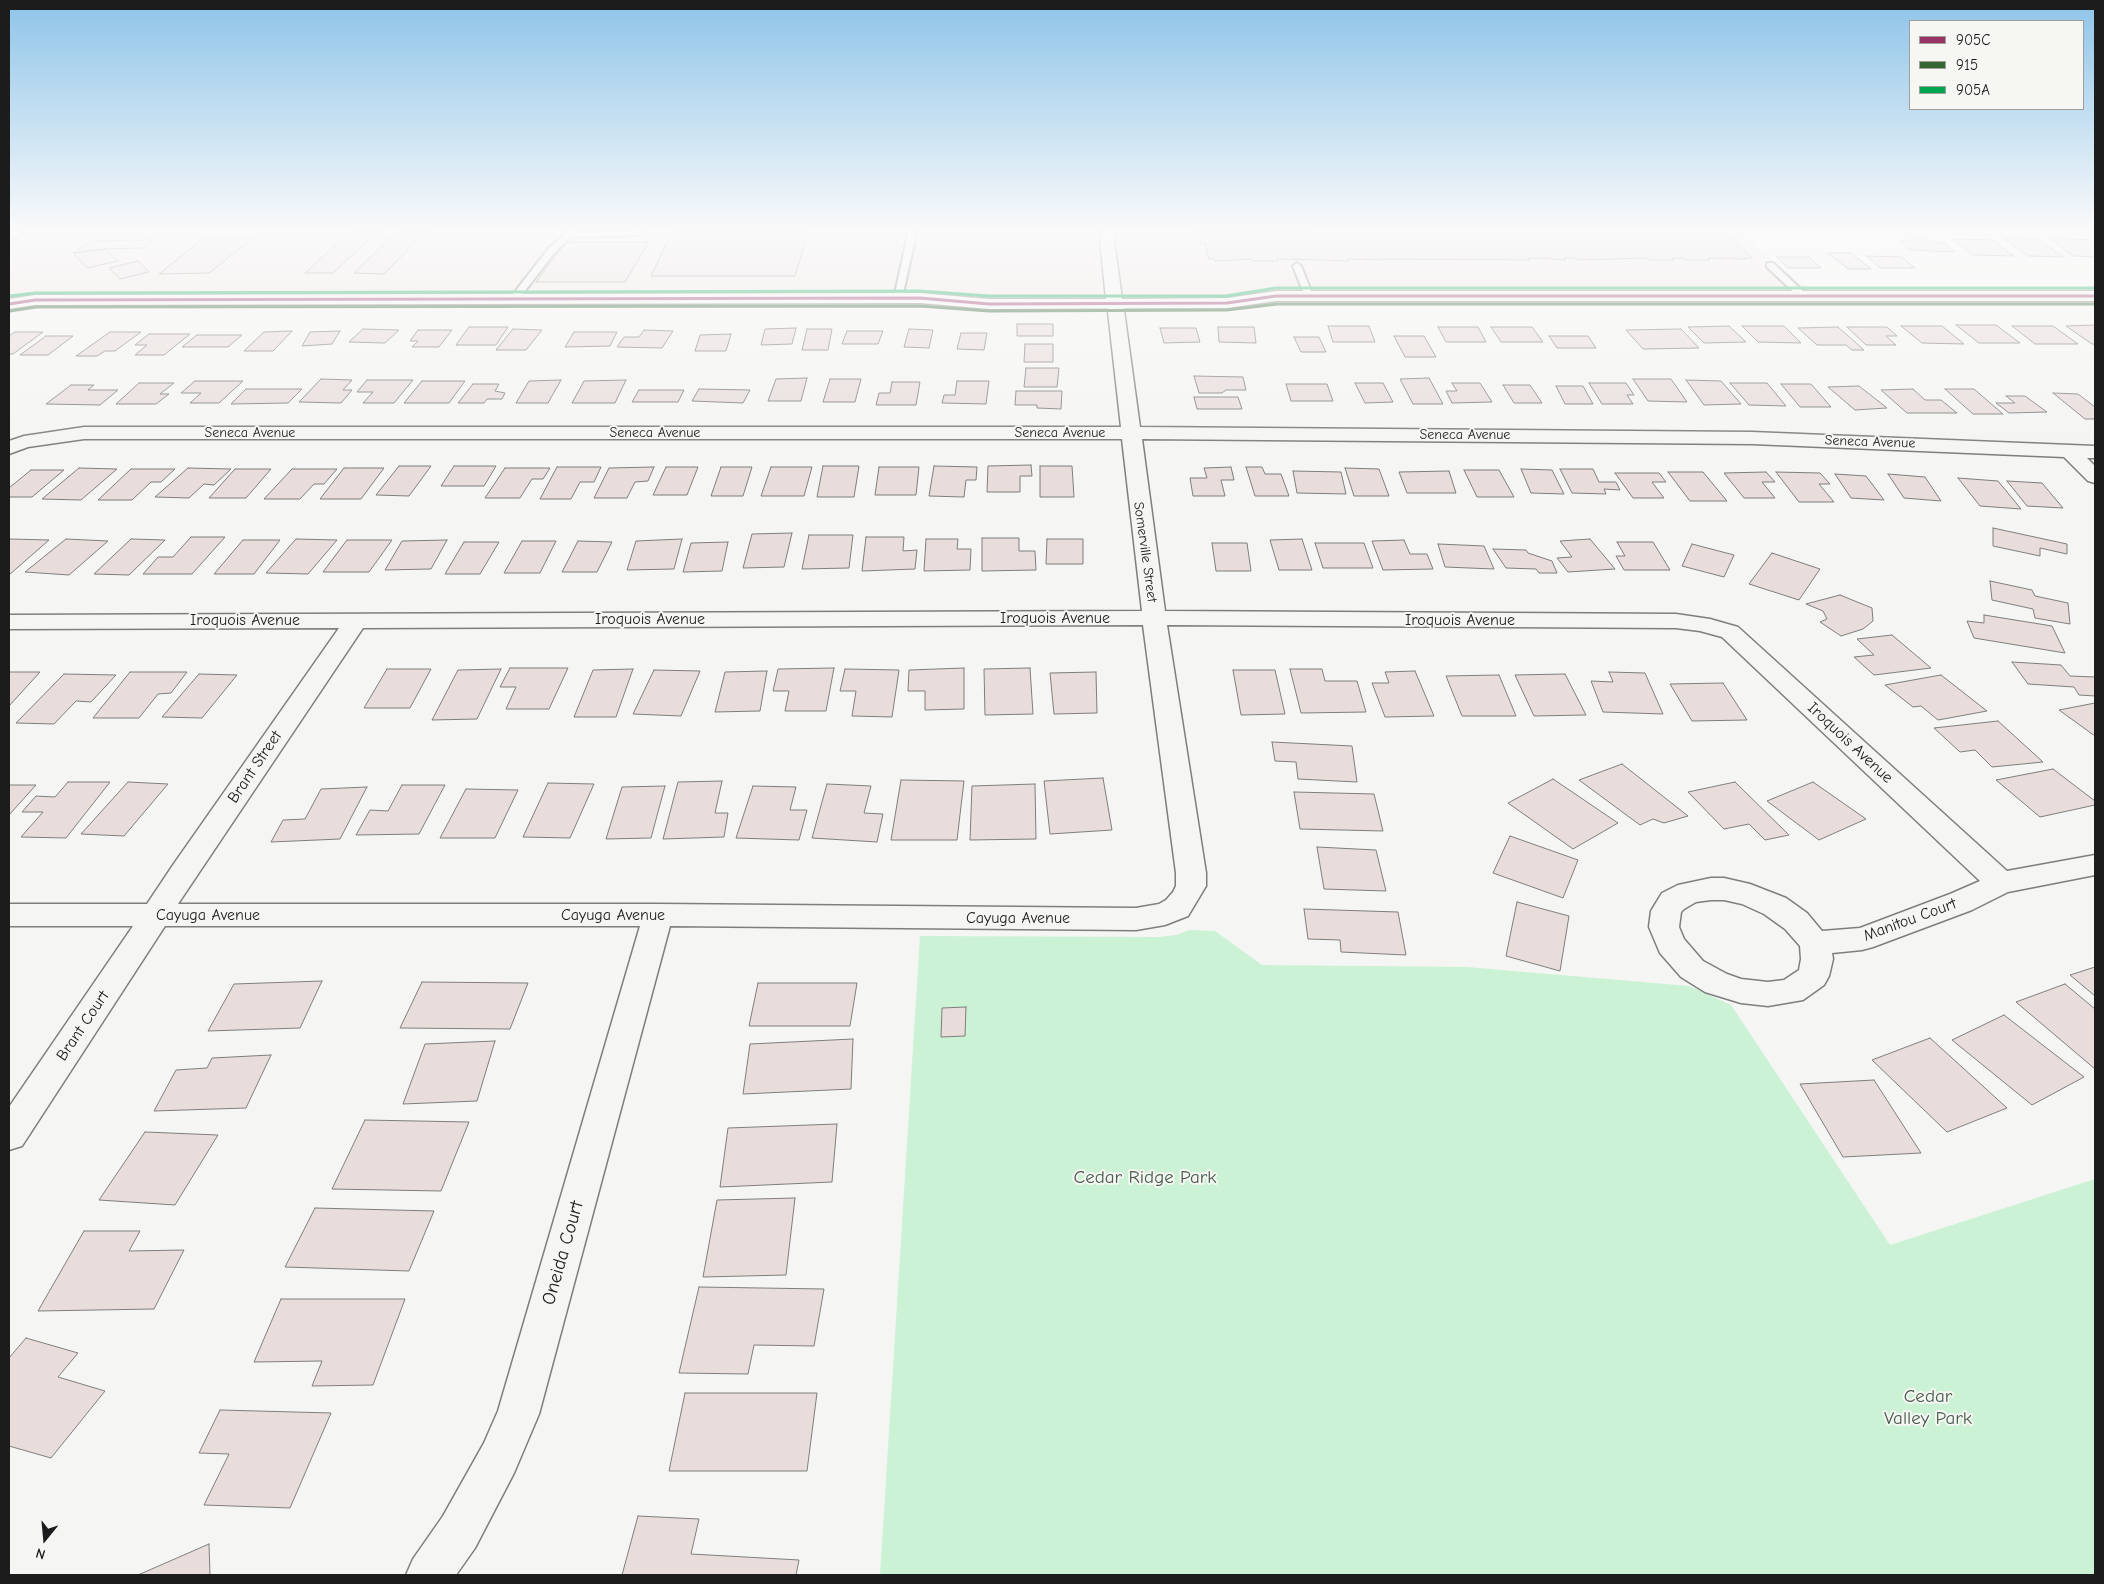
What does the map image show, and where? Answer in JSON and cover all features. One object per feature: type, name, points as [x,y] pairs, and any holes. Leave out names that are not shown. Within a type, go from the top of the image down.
[{"type":"street","name":"Somerville Street","points":[[1115,304],[1154,618],[1191,873]]},
{"type":"street","name":"Seneca Avenue","points":[[17,445],[84,434],[1130,433],[1752,438],[2095,452]]},
{"type":"street","points":[[2070,451],[2095,477]]},
{"type":"street","name":"Iroquois Avenue","points":[[9,622],[1154,618],[1676,622],[1702,624],[1730,632],[2001,883]]},
{"type":"street","name":"Brant Street","points":[[155,915],[356,620]]},
{"type":"street","name":"Manitou Court","points":[[1815,944],[1862,938],[1961,902],[2001,883],[2095,865]]},
{"type":"street","name":"Cayuga Avenue","points":[[9,915],[658,915],[1143,918],[1165,914],[1177,908],[1191,886],[1191,873]]},
{"type":"street","points":[[1724,889],[1750,895],[1775,906],[1796,921],[1815,944],[1817,959],[1813,976],[1792,991],[1768,994],[1741,991],[1716,983],[1692,968],[1670,945],[1664,927],[1666,911],[1673,901],[1689,892],[1724,889]]},
{"type":"street","name":"Brant Court","points":[[9,1135],[122,968],[155,915]]},
{"type":"street","name":"Oneida Court","points":[[429,1575],[463,1524],[499,1458],[518,1414],[658,915]]},
{"type":"green space","points":[[1189,930],[1215,931],[1262,965],[1467,967],[1689,986],[1731,1005],[1890,1245],[2095,1179],[2095,1575],[880,1575],[920,936],[1159,937],[1176,935]]},
{"type":"building","points":[[1017,324],[1053,324],[1053,336],[1017,336]]},
{"type":"building","points":[[1956,325],[1996,325],[2020,343],[1979,343]]},
{"type":"building","points":[[2095,325],[2095,344],[2092,344],[2066,326]]},
{"type":"building","points":[[1328,326],[1369,326],[1375,342],[1333,342]]},
{"type":"building","points":[[1729,326],[1746,342],[1704,343],[1688,327]]},
{"type":"building","points":[[1742,326],[1784,326],[1801,343],[1758,342]]},
{"type":"building","points":[[1901,326],[1942,326],[1964,344],[1922,343]]},
{"type":"building","points":[[2012,326],[2053,326],[2078,344],[2035,344]]},
{"type":"building","points":[[469,327],[508,327],[496,345],[456,345]]},
{"type":"building","points":[[1218,327],[1254,327],[1256,343],[1219,342]]},
{"type":"building","points":[[1438,327],[1478,327],[1486,342],[1446,342]]},
{"type":"building","points":[[1491,327],[1532,327],[1543,342],[1501,342]]},
{"type":"building","points":[[1838,327],[1864,350],[1852,350],[1846,345],[1817,345],[1798,328]]},
{"type":"building","points":[[1847,327],[1887,327],[1897,336],[1886,336],[1896,345],[1866,345]]},
{"type":"building","points":[[796,328],[792,344],[761,345],[765,329]]},
{"type":"building","points":[[1160,328],[1196,328],[1200,342],[1164,343]]},
{"type":"building","points":[[363,329],[399,330],[385,343],[349,342]]},
{"type":"building","points":[[513,329],[542,330],[526,350],[496,350]]},
{"type":"building","points":[[807,329],[832,329],[828,350],[802,350]]},
{"type":"building","points":[[909,329],[933,330],[929,348],[904,347]]},
{"type":"building","points":[[1681,329],[1699,348],[1643,349],[1626,330]]},
{"type":"building","points":[[418,330],[452,330],[439,347],[412,347],[418,341],[410,341]]},
{"type":"building","points":[[644,330],[673,331],[662,348],[617,347],[624,337],[639,337]]},
{"type":"building","points":[[292,331],[273,351],[244,351],[264,332]]},
{"type":"building","points":[[340,331],[332,344],[302,346],[310,332]]},
{"type":"building","points":[[847,331],[883,331],[878,344],[842,344]]},
{"type":"building","points":[[15,332],[43,332],[13,354],[9,354],[9,336]]},
{"type":"building","points":[[110,332],[141,332],[115,351],[105,351],[97,356],[76,356]]},
{"type":"building","points":[[574,332],[617,332],[610,346],[565,347]]},
{"type":"building","points":[[961,333],[987,333],[984,350],[957,349]]},
{"type":"building","points":[[149,334],[190,334],[164,355],[135,355],[147,345],[135,345]]},
{"type":"building","points":[[731,334],[726,351],[695,351],[700,335]]},
{"type":"building","points":[[197,335],[242,335],[228,347],[182,347]]},
{"type":"building","points":[[46,336],[73,336],[48,355],[20,355]]},
{"type":"building","points":[[1394,336],[1424,336],[1436,357],[1405,357]]},
{"type":"building","points":[[1549,336],[1588,336],[1596,348],[1557,348]]},
{"type":"building","points":[[1294,337],[1319,337],[1326,352],[1301,352]]},
{"type":"building","points":[[1025,344],[1053,344],[1053,362],[1024,362]]},
{"type":"building","points":[[1026,368],[1059,368],[1057,387],[1024,387]]},
{"type":"building","points":[[1194,376],[1243,377],[1246,390],[1199,393]]},
{"type":"building","points":[[807,378],[801,401],[768,401],[776,379]]},
{"type":"building","points":[[1429,378],[1443,404],[1413,404],[1400,379]]},
{"type":"building","points":[[321,379],[352,380],[343,390],[352,390],[341,403],[299,402]]},
{"type":"building","points":[[830,379],[861,379],[855,402],[823,402]]},
{"type":"building","points":[[1633,379],[1671,379],[1687,402],[1648,401]]},
{"type":"building","points":[[367,380],[413,380],[394,403],[363,403],[373,392],[357,392]]},
{"type":"building","points":[[561,380],[548,403],[516,403],[529,381]]},
{"type":"building","points":[[626,380],[615,403],[572,403],[584,381]]},
{"type":"building","points":[[1686,380],[1721,381],[1741,404],[1704,405]]},
{"type":"building","points":[[195,381],[243,381],[219,403],[190,403],[201,393],[181,393]]},
{"type":"building","points":[[422,381],[465,381],[449,403],[404,403]]},
{"type":"building","points":[[957,381],[989,381],[986,404],[942,403],[944,395],[955,395]]},
{"type":"building","points":[[892,382],[920,382],[916,405],[876,405],[879,393],[890,393]]},
{"type":"building","points":[[139,383],[174,383],[160,394],[169,394],[156,404],[116,404]]},
{"type":"building","points":[[1355,383],[1383,383],[1393,402],[1365,403]]},
{"type":"building","points":[[1452,383],[1480,383],[1492,402],[1452,403],[1446,391],[1457,391]]},
{"type":"building","points":[[1589,383],[1626,383],[1634,395],[1627,395],[1633,404],[1602,404]]},
{"type":"building","points":[[1730,383],[1767,383],[1786,406],[1749,405]]},
{"type":"building","points":[[473,384],[499,384],[495,391],[505,393],[502,399],[487,399],[484,403],[458,403]]},
{"type":"building","points":[[1286,384],[1327,384],[1333,401],[1291,401]]},
{"type":"building","points":[[1781,384],[1811,384],[1831,407],[1800,407]]},
{"type":"building","points":[[71,385],[94,385],[88,390],[118,390],[100,405],[46,404]]},
{"type":"building","points":[[1503,385],[1530,385],[1542,403],[1514,403]]},
{"type":"building","points":[[1556,386],[1583,386],[1593,404],[1565,404]]},
{"type":"building","points":[[1859,386],[1887,408],[1855,410],[1828,387]]},
{"type":"building","points":[[246,389],[302,389],[288,403],[231,404]]},
{"type":"building","points":[[699,389],[750,390],[743,403],[692,401]]},
{"type":"building","points":[[1913,389],[1925,400],[1941,400],[1957,413],[1907,413],[1881,390]]},
{"type":"building","points":[[1945,389],[1974,389],[2003,414],[1973,414]]},
{"type":"building","points":[[639,390],[684,390],[678,402],[632,402]]},
{"type":"building","points":[[1016,391],[1062,391],[1061,409],[1037,408],[1037,405],[1015,405]]},
{"type":"building","points":[[2053,393],[2078,394],[2095,407],[2095,419],[2085,419]]},
{"type":"building","points":[[2006,396],[2025,396],[2047,412],[2009,413],[1996,403],[2015,403]]},
{"type":"building","points":[[1194,397],[1238,397],[1242,409],[1197,409]]},
{"type":"building","points":[[1031,465],[1032,476],[1020,476],[1020,492],[987,492],[988,466]]},
{"type":"building","points":[[399,466],[431,466],[409,496],[376,495]]},
{"type":"building","points":[[454,466],[496,466],[484,486],[441,486]]},
{"type":"building","points":[[823,466],[859,466],[854,497],[817,497]]},
{"type":"building","points":[[934,466],[977,467],[976,480],[966,480],[964,497],[929,496]]},
{"type":"building","points":[[1040,466],[1072,466],[1074,497],[1040,497]]},
{"type":"building","points":[[557,467],[601,467],[594,482],[580,482],[571,499],[540,499]]},
{"type":"building","points":[[654,467],[648,481],[635,482],[627,498],[594,498],[609,468]]},
{"type":"building","points":[[666,467],[698,467],[687,495],[653,495]]},
{"type":"building","points":[[721,467],[752,467],[743,496],[711,496]]},
{"type":"building","points":[[771,467],[812,467],[804,496],[761,496]]},
{"type":"building","points":[[879,467],[919,467],[916,495],[875,495]]},
{"type":"building","points":[[1231,467],[1234,480],[1221,480],[1225,496],[1193,496],[1190,478],[1207,478],[1204,468]]},
{"type":"building","points":[[1246,467],[1262,467],[1265,474],[1281,474],[1289,496],[1255,496]]},
{"type":"building","points":[[79,468],[117,469],[81,500],[42,499]]},
{"type":"building","points":[[188,468],[231,469],[214,485],[204,484],[189,498],[155,497]]},
{"type":"building","points":[[344,468],[384,468],[361,499],[320,499]]},
{"type":"building","points":[[505,468],[550,468],[543,479],[532,479],[520,498],[485,498]]},
{"type":"building","points":[[1345,468],[1379,469],[1389,496],[1354,496]]},
{"type":"building","points":[[131,469],[175,469],[161,482],[151,482],[132,500],[98,500]]},
{"type":"building","points":[[235,469],[271,469],[246,498],[209,498]]},
{"type":"building","points":[[292,469],[337,469],[324,484],[314,484],[300,499],[264,499]]},
{"type":"building","points":[[1521,469],[1552,470],[1564,494],[1531,493]]},
{"type":"building","points":[[1560,469],[1593,469],[1599,482],[1616,482],[1620,490],[1604,489],[1606,494],[1572,493]]},
{"type":"building","points":[[31,470],[64,470],[32,497],[9,497],[9,488]]},
{"type":"building","points":[[1464,470],[1499,470],[1514,497],[1477,497]]},
{"type":"building","points":[[1293,471],[1341,472],[1346,494],[1297,493]]},
{"type":"building","points":[[1449,471],[1456,493],[1407,493],[1399,472]]},
{"type":"building","points":[[1668,472],[1703,472],[1727,501],[1690,501]]},
{"type":"building","points":[[1766,472],[1775,482],[1762,482],[1775,498],[1744,498],[1724,473]]},
{"type":"building","points":[[1776,472],[1820,473],[1830,484],[1819,484],[1834,502],[1799,502]]},
{"type":"building","points":[[1615,473],[1659,473],[1666,482],[1652,482],[1664,498],[1633,498]]},
{"type":"building","points":[[1835,474],[1866,476],[1884,500],[1851,498]]},
{"type":"building","points":[[1888,474],[1925,477],[1941,501],[1904,498]]},
{"type":"building","points":[[1958,478],[1998,481],[2021,509],[1980,506]]},
{"type":"building","points":[[2007,481],[2042,483],[2063,508],[2027,506]]},
{"type":"building","points":[[1993,528],[2067,544],[2067,554],[2040,548],[2040,556],[1993,546]]},
{"type":"building","points":[[792,533],[784,567],[743,568],[752,534]]},
{"type":"building","points":[[809,535],[853,535],[849,568],[802,569]]},
{"type":"building","points":[[191,537],[225,537],[192,574],[143,574],[158,557],[173,557]]},
{"type":"building","points":[[866,537],[904,537],[903,551],[917,550],[915,569],[862,571]]},
{"type":"building","points":[[982,538],[1019,538],[1019,551],[1035,551],[1036,570],[982,571]]},
{"type":"building","points":[[10,539],[49,540],[9,575]]},
{"type":"building","points":[[66,539],[108,541],[69,575],[25,572]]},
{"type":"building","points":[[131,539],[165,540],[129,575],[94,574]]},
{"type":"building","points":[[296,539],[337,540],[308,574],[266,573]]},
{"type":"building","points":[[682,539],[674,569],[627,570],[636,541]]},
{"type":"building","points":[[926,539],[958,539],[957,549],[971,549],[970,570],[924,571]]},
{"type":"building","points":[[1047,539],[1083,539],[1083,564],[1046,564]]},
{"type":"building","points":[[1302,539],[1312,570],[1279,570],[1270,540]]},
{"type":"building","points":[[1590,539],[1615,569],[1568,572],[1557,558],[1572,557],[1560,541]]},
{"type":"building","points":[[243,540],[280,540],[254,574],[214,574]]},
{"type":"building","points":[[347,540],[392,540],[369,572],[323,572]]},
{"type":"building","points":[[447,540],[431,569],[385,570],[402,541]]},
{"type":"building","points":[[1404,540],[1410,554],[1427,554],[1433,569],[1383,570],[1372,541]]},
{"type":"building","points":[[522,541],[556,541],[540,573],[504,573]]},
{"type":"building","points":[[578,541],[612,542],[597,572],[562,572]]},
{"type":"building","points":[[464,542],[499,542],[480,574],[445,574]]},
{"type":"building","points":[[728,542],[722,571],[683,572],[691,543]]},
{"type":"building","points":[[1617,542],[1653,542],[1670,570],[1624,570],[1616,556],[1625,556]]},
{"type":"building","points":[[1212,543],[1247,543],[1251,571],[1216,571]]},
{"type":"building","points":[[1315,543],[1364,543],[1373,568],[1323,568]]},
{"type":"building","points":[[1438,544],[1484,546],[1494,569],[1445,567]]},
{"type":"building","points":[[1692,544],[1734,555],[1724,577],[1682,566]]},
{"type":"building","points":[[1493,549],[1526,550],[1528,553],[1552,561],[1557,573],[1539,573],[1536,569],[1506,568]]},
{"type":"building","points":[[1772,553],[1820,569],[1799,600],[1749,584]]},
{"type":"building","points":[[1990,581],[2032,590],[2035,596],[2068,603],[2070,624],[2035,618],[2033,609],[1992,600]]},
{"type":"building","points":[[1840,595],[1872,608],[1873,621],[1863,629],[1841,636],[1820,622],[1827,619],[1823,611],[1806,604]]},
{"type":"building","points":[[1984,615],[2052,626],[2065,653],[1974,638],[1967,621],[1984,623]]},
{"type":"building","points":[[1892,635],[1931,668],[1874,675],[1854,657],[1874,655],[1857,639]]},
{"type":"building","points":[[2012,662],[2061,665],[2070,676],[2095,677],[2095,696],[2079,695],[2074,687],[2028,684]]},
{"type":"building","points":[[510,668],[568,668],[549,709],[506,709],[516,687],[500,687]]},
{"type":"building","points":[[834,668],[826,711],[785,711],[789,691],[773,691],[778,669]]},
{"type":"building","points":[[964,668],[964,709],[925,710],[925,691],[908,691],[909,670]]},
{"type":"building","points":[[1030,668],[1033,714],[985,715],[984,669]]},
{"type":"building","points":[[387,669],[431,669],[410,708],[364,708]]},
{"type":"building","points":[[501,669],[477,719],[432,720],[458,670]]},
{"type":"building","points":[[633,669],[616,717],[574,717],[593,670]]},
{"type":"building","points":[[845,669],[899,670],[892,717],[852,716],[856,691],[840,691]]},
{"type":"building","points":[[1290,669],[1322,669],[1325,681],[1357,681],[1366,712],[1301,713]]},
{"type":"building","points":[[654,670],[700,671],[681,716],[633,714]]},
{"type":"building","points":[[1233,670],[1275,670],[1285,714],[1241,715]]},
{"type":"building","points":[[767,671],[760,711],[715,712],[725,672]]},
{"type":"building","points":[[1415,671],[1434,716],[1385,717],[1372,683],[1389,683],[1385,672]]},
{"type":"building","points":[[9,672],[40,672],[9,706]]},
{"type":"building","points":[[130,672],[187,672],[171,693],[158,694],[139,718],[93,718]]},
{"type":"building","points":[[1096,672],[1097,713],[1054,714],[1050,673]]},
{"type":"building","points":[[1609,672],[1645,673],[1663,714],[1603,712],[1591,681],[1613,682]]},
{"type":"building","points":[[64,674],[116,675],[91,702],[76,701],[54,724],[16,723]]},
{"type":"building","points":[[199,674],[237,675],[202,718],[162,717]]},
{"type":"building","points":[[1565,674],[1586,715],[1534,716],[1515,675]]},
{"type":"building","points":[[1499,675],[1516,716],[1462,716],[1446,676]]},
{"type":"building","points":[[1941,675],[1987,711],[1938,720],[1921,706],[1913,707],[1885,685]]},
{"type":"building","points":[[1723,683],[1747,720],[1692,721],[1670,684]]},
{"type":"building","points":[[2095,703],[2095,736],[2059,710]]},
{"type":"building","points":[[1998,721],[2043,762],[1992,767],[1975,750],[1960,752],[1934,728]]},
{"type":"building","points":[[1272,742],[1352,746],[1357,782],[1298,779],[1296,762],[1275,761]]},
{"type":"building","points":[[1622,764],[1688,816],[1664,823],[1653,819],[1640,825],[1579,780]]},
{"type":"building","points":[[2053,769],[2095,801],[2095,805],[2040,817],[1996,780]]},
{"type":"building","points":[[1103,778],[1112,830],[1050,834],[1044,781]]},
{"type":"building","points":[[1553,779],[1618,823],[1573,849],[1508,803]]},
{"type":"building","points":[[901,780],[964,781],[957,840],[891,840]]},
{"type":"building","points":[[722,781],[715,813],[728,813],[724,837],[663,839],[678,782]]},
{"type":"building","points":[[68,782],[110,782],[66,838],[21,837],[43,812],[22,812],[36,796],[55,797]]},
{"type":"building","points":[[128,782],[168,784],[124,836],[81,834]]},
{"type":"building","points":[[1735,782],[1789,835],[1765,840],[1749,824],[1724,829],[1688,792]]},
{"type":"building","points":[[1813,782],[1866,819],[1819,840],[1767,801]]},
{"type":"building","points":[[548,783],[594,784],[570,838],[523,837]]},
{"type":"building","points":[[827,784],[871,786],[864,813],[883,814],[877,842],[812,838]]},
{"type":"building","points":[[1035,784],[1036,839],[970,840],[972,786]]},
{"type":"building","points":[[9,785],[36,785],[9,815]]},
{"type":"building","points":[[402,785],[445,785],[419,834],[356,835],[370,810],[388,811]]},
{"type":"building","points":[[665,786],[651,838],[606,839],[622,787]]},
{"type":"building","points":[[753,786],[796,787],[790,810],[807,810],[799,840],[736,838]]},
{"type":"building","points":[[367,787],[340,839],[271,842],[283,820],[305,819],[321,789]]},
{"type":"building","points":[[466,789],[518,790],[495,838],[440,838]]},
{"type":"building","points":[[1294,792],[1374,794],[1383,831],[1300,829]]},
{"type":"building","points":[[1510,836],[1578,860],[1563,898],[1493,873]]},
{"type":"building","points":[[1317,847],[1376,850],[1386,891],[1324,889]]},
{"type":"building","points":[[1517,902],[1569,916],[1560,971],[1506,956]]},
{"type":"building","points":[[1304,909],[1398,912],[1406,955],[1341,952],[1340,940],[1308,939]]},
{"type":"building","points":[[2095,967],[2095,996],[2070,975]]},
{"type":"building","points":[[322,981],[300,1028],[208,1031],[234,984]]},
{"type":"building","points":[[422,982],[528,983],[510,1029],[400,1028]]},
{"type":"building","points":[[758,983],[857,983],[850,1026],[749,1026]]},
{"type":"building","points":[[2065,984],[2095,1009],[2095,1069],[2016,1002]]},
{"type":"building","points":[[966,1007],[965,1036],[941,1037],[942,1008]]},
{"type":"building","points":[[2004,1015],[2084,1077],[2032,1105],[1952,1040]]},
{"type":"building","points":[[1930,1038],[2007,1108],[1947,1132],[1872,1060]]},
{"type":"building","points":[[853,1039],[851,1089],[743,1094],[750,1044]]},
{"type":"building","points":[[495,1041],[477,1101],[403,1104],[425,1044]]},
{"type":"building","points":[[271,1055],[246,1108],[154,1111],[176,1070],[207,1068],[212,1058]]},
{"type":"building","points":[[1874,1080],[1921,1153],[1843,1157],[1800,1084]]},
{"type":"building","points":[[365,1120],[469,1122],[441,1191],[332,1189]]},
{"type":"building","points":[[837,1124],[832,1182],[720,1187],[728,1128]]},
{"type":"building","points":[[145,1132],[218,1135],[175,1205],[99,1200]]},
{"type":"building","points":[[795,1198],[786,1275],[703,1277],[717,1200]]},
{"type":"building","points":[[315,1208],[434,1211],[409,1271],[285,1267]]},
{"type":"building","points":[[84,1231],[140,1231],[129,1251],[184,1250],[154,1309],[38,1311]]},
{"type":"building","points":[[699,1287],[824,1289],[814,1346],[754,1345],[748,1374],[679,1373]]},
{"type":"building","points":[[281,1299],[405,1299],[373,1385],[312,1386],[322,1361],[254,1362]]},
{"type":"building","points":[[26,1338],[78,1353],[58,1377],[105,1391],[51,1458],[9,1446],[9,1358]]},
{"type":"building","points":[[685,1393],[817,1393],[807,1471],[669,1471]]},
{"type":"building","points":[[220,1410],[331,1413],[290,1508],[204,1505],[229,1454],[199,1453]]},
{"type":"building","points":[[638,1516],[699,1519],[691,1554],[799,1560],[796,1575],[622,1575]]},
{"type":"building","points":[[209,1544],[210,1575],[138,1575]]},
{"type":"transit line","name":"905C","points":[[988,304],[1008,304]]},
{"type":"transit line","name":"915","points":[[10,311],[36,307],[920,306],[989,311],[1227,310],[1277,304],[2095,304]]},
{"type":"park label","name":"Cedar Ridge Park","points":[[1145,1178]]},
{"type":"park label","name":"Cedar Valley Park","points":[[1928,1408]]}]
